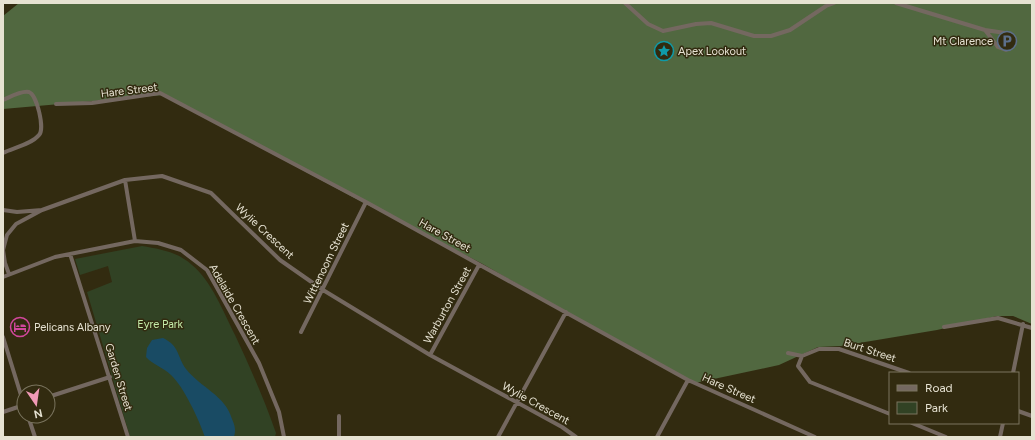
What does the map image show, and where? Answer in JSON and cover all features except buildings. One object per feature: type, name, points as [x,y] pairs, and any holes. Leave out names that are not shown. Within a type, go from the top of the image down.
[{"type":"street","points":[[625,3],[648,24],[662,31],[696,24],[711,24],[762,37],[781,34],[826,6],[834,3]]},
{"type":"street","points":[[896,3],[985,30],[1008,35],[1014,40],[1011,48],[1002,50],[985,30]]},
{"type":"street","points":[[3,100],[26,92],[31,93],[35,98],[38,109],[41,131],[39,136],[3,153]]},
{"type":"street","name":"Hare Street","points":[[56,104],[92,103],[160,93],[366,202],[688,380],[805,435],[815,437]]},
{"type":"street","name":"Wylie Crescent","points":[[9,274],[5,263],[3,250],[6,235],[16,224],[42,210],[125,180],[162,176],[211,193],[280,260],[322,290],[430,355],[562,427],[576,437]]},
{"type":"street","points":[[125,180],[135,241]]},
{"type":"street","name":"Wittenoom Street","points":[[301,332],[366,202]]},
{"type":"street","points":[[3,210],[17,212],[42,210]]},
{"type":"street","name":"Adelaide Crescent","points":[[3,277],[40,261],[135,241],[170,245],[195,259],[207,270],[259,363],[279,412],[284,437]]},
{"type":"street","name":"Garden Street","points":[[70,254],[128,437]]},
{"type":"street","name":"Warburton Street","points":[[430,355],[479,265]]},
{"type":"street","points":[[498,437],[566,312]]},
{"type":"street","points":[[944,327],[998,318],[1023,324],[1032,328]]},
{"type":"street","points":[[1013,372],[1023,324]]},
{"type":"street","points":[[3,337],[18,384]]},
{"type":"street","name":"Burt Street","points":[[802,356],[819,349],[839,348],[906,372]]},
{"type":"street","points":[[788,353],[802,356],[798,366],[810,382],[889,414]]},
{"type":"street","points":[[56,395],[110,378]]},
{"type":"street","points":[[657,437],[688,380]]},
{"type":"street","points":[[3,412],[16,408]]},
{"type":"street","points":[[1019,411],[1032,416]]},
{"type":"street","points":[[339,416],[339,437]]},
{"type":"street","points":[[31,424],[35,437]]},
{"type":"street","points":[[914,424],[946,437]]},
{"type":"street","points":[[1000,437],[1003,424]]},
{"type":"green space","points":[[19,3],[1032,3],[1032,324],[1013,316],[997,316],[937,330],[841,346],[818,347],[779,365],[695,383],[481,263],[362,202],[163,95],[3,109],[3,16]]},
{"type":"green space","name":"Eyre Park","points":[[142,246],[162,250],[181,257],[199,271],[205,279],[222,307],[251,371],[267,408],[276,433],[275,437],[130,437],[87,292],[112,282],[108,266],[80,275],[75,259]]},
{"type":"water","points":[[163,338],[175,348],[183,365],[192,376],[224,404],[229,411],[234,424],[234,437],[205,437],[191,404],[176,380],[168,372],[146,357],[147,348],[152,340]]},
{"type":"place","name":"Mt Clarence","points":[[1007,41]]},
{"type":"place","name":"Apex Lookout","points":[[664,51]]},
{"type":"place","name":"Pelicans Albany","points":[[20,327]]}]
